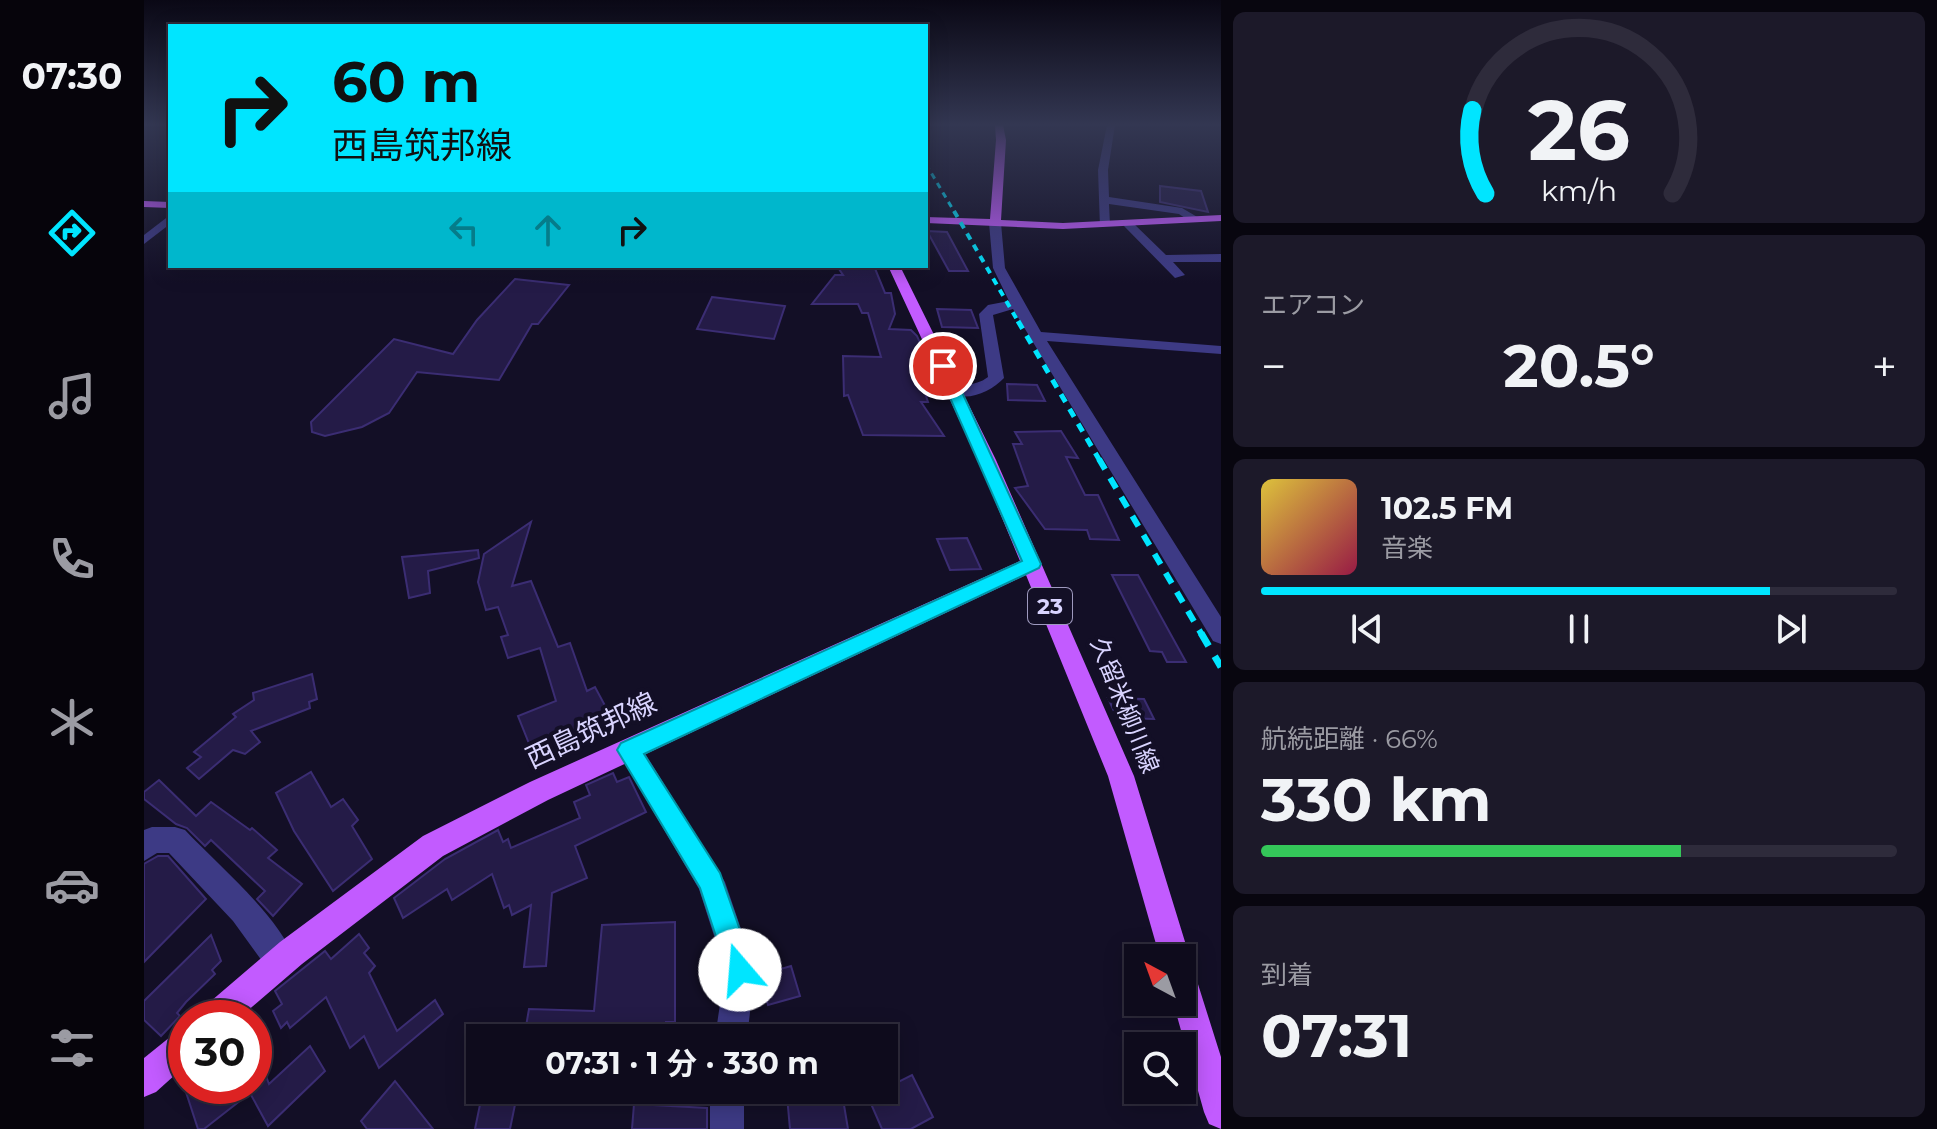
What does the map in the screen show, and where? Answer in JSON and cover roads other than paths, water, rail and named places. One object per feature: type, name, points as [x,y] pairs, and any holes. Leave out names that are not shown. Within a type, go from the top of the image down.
[{"type":"main road","points":[[995,223],[998,178]]},
{"type":"main road","points":[[144,204],[168,205]]},
{"type":"main road","points":[[928,220],[1104,225],[1221,218]]},
{"type":"main road","name":"久留米柳川線","points":[[895,268],[956,391],[1121,776],[1171,944]]},
{"type":"main road","name":"西島筑邦線","points":[[236,1000],[281,961],[433,846],[629,750],[1032,564]]},
{"type":"main road","points":[[1192,1016],[1221,1112]]},
{"type":"main road","points":[[149,1065],[168,1054]]},
{"type":"street","points":[[1103,178],[1104,225]]},
{"type":"street","points":[[1104,200],[1182,211],[1195,220]]},
{"type":"street","points":[[146,238],[168,220]]},
{"type":"street","points":[[995,223],[999,268],[1017,304],[1221,635]]},
{"type":"street","points":[[1128,224],[1179,275]]},
{"type":"street","points":[[1165,259],[1218,261]]},
{"type":"street","points":[[956,391],[982,389],[996,378],[986,314],[993,308],[1017,304]]},
{"type":"street","points":[[1037,336],[1221,350]]},
{"type":"street","points":[[629,750],[711,882],[740,970],[733,1024]]},
{"type":"street","points":[[144,847],[152,840],[175,840],[243,911],[281,961]]},
{"type":"street","points":[[727,1104],[727,1129]]},
{"type":"railway","points":[[934,178],[955,213]]},
{"type":"railway","points":[[954,211],[1019,323]]},
{"type":"railway","points":[[1018,321],[1100,461]]},
{"type":"railway","points":[[1099,459],[1202,635]]},
{"type":"railway","points":[[1201,633],[1221,667]]}]
